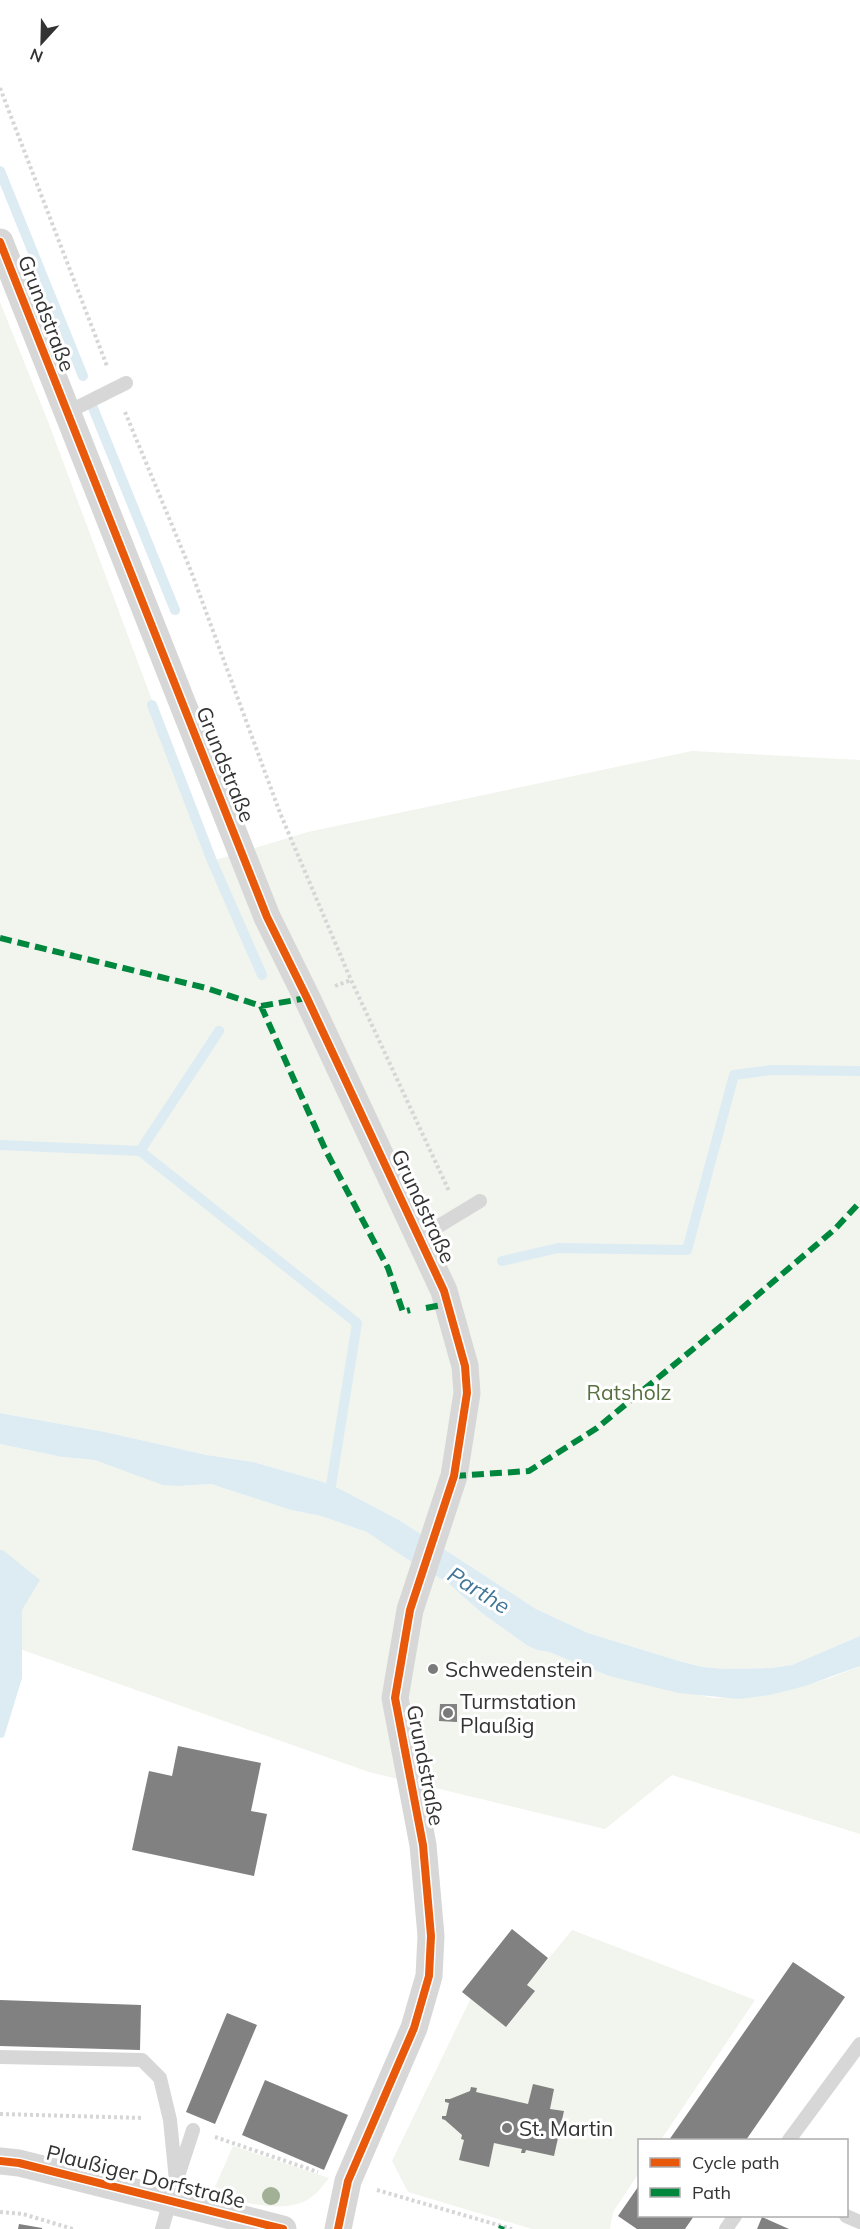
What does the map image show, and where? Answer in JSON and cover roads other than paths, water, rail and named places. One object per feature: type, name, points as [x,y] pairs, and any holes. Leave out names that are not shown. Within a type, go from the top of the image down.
[{"type":"street","name":"Grundstraße","points":[[0,242],[267,917],[444,1291],[465,1366],[467,1393],[454,1476],[410,1610],[395,1698],[423,1845],[431,1936],[429,1976],[414,2028],[348,2181],[338,2229]]},
{"type":"street","name":"Plaußiger Dorfstraße","points":[[0,2161],[173,2191],[271,2228]]},
{"type":"lane","points":[[66,413],[121,386]]},
{"type":"lane","points":[[419,1238],[480,1200]]},
{"type":"lane","points":[[790,2139],[860,2044]]},
{"type":"lane","points":[[0,2057],[142,2060],[160,2078],[171,2120],[173,2191]]},
{"type":"lane","points":[[162,2229],[193,2130]]},
{"type":"water","name":"Parthe","points":[[0,1413],[105,1432],[207,1455],[253,1462],[320,1481],[399,1520],[536,1609],[588,1633],[679,1661],[725,1669],[771,1668],[792,1665],[860,1636],[860,1666],[805,1686],[770,1695],[739,1699],[679,1693],[609,1676],[528,1646],[483,1614],[448,1583],[367,1532],[211,1484],[163,1485],[95,1460],[62,1457],[0,1444]]},
{"type":"water","points":[[0,1550],[40,1580],[22,1610],[22,1678],[4,1737],[0,1738]]},
{"type":"waterway","points":[[0,171],[83,376]]},
{"type":"waterway","points":[[93,408],[175,610]]},
{"type":"waterway","points":[[152,705],[212,861],[262,975]]},
{"type":"waterway","points":[[140,1151],[219,1031]]},
{"type":"waterway","points":[[502,1261],[558,1248],[687,1250],[734,1075],[771,1070],[860,1071]]},
{"type":"waterway","points":[[0,1145],[140,1151],[357,1323],[329,1498]]},
{"type":"place","name":"Schwedenstein","points":[[433,1669]]},
{"type":"place","name":"Turmstation Plaußig","points":[[448,1713]]},
{"type":"place","name":"St. Martin","points":[[507,2128]]},
{"type":"park label","name":"Ratsholz","points":[[629,1392]]}]
